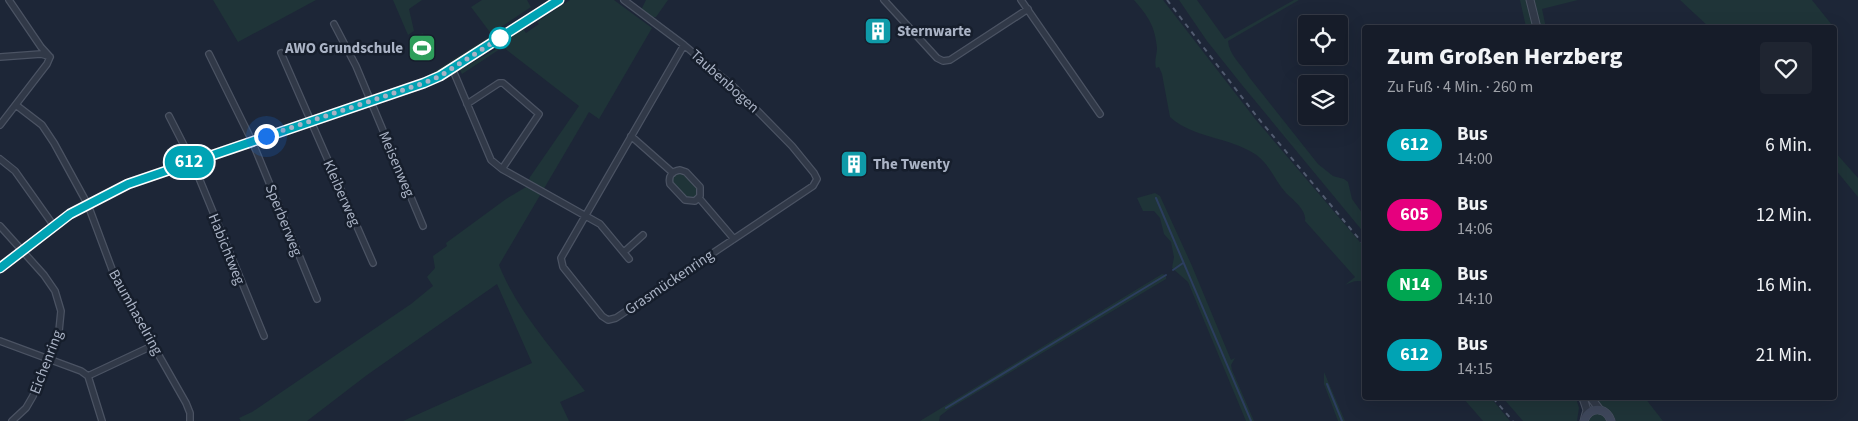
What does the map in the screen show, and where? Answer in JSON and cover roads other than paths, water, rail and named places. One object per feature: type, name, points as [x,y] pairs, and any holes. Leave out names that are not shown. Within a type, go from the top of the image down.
[{"type":"main road","points":[[1585,419],[1592,411],[1600,410],[1608,414],[1611,421]]},
{"type":"street","points":[[9,0],[50,57]]},
{"type":"street","points":[[0,268],[70,214],[128,184],[424,83],[452,68],[559,0]]},
{"type":"street","name":"Taubenbogen","points":[[624,0],[708,64],[757,109],[792,146],[814,173]]},
{"type":"street","points":[[884,0],[937,58],[943,61],[950,60],[1028,9]]},
{"type":"street","points":[[1021,0],[1100,114]]},
{"type":"street","points":[[1530,0],[1536,25]]},
{"type":"street","name":"Meisenweg","points":[[334,24],[356,66],[423,226]]},
{"type":"street","name":"Grasmückenring","points":[[684,44],[563,255],[562,265],[602,316],[608,320],[616,318],[813,186],[816,179],[814,173]]},
{"type":"street","name":"Kleiberweg","points":[[281,53],[373,263]]},
{"type":"street","points":[[0,57],[41,54],[50,57]]},
{"type":"street","name":"Sperberweg","points":[[209,54],[252,141],[317,299]]},
{"type":"street","points":[[0,125],[47,64],[50,57]]},
{"type":"street","points":[[452,68],[486,153],[495,165],[604,228],[629,259]]},
{"type":"street","points":[[467,104],[501,82],[539,114],[502,169]]},
{"type":"street","name":"Baumhaselring","points":[[16,105],[42,125],[54,143],[88,205],[116,280],[186,403],[190,413],[190,421]]},
{"type":"street","name":"Habichtweg","points":[[169,116],[192,161],[264,336]]},
{"type":"street","points":[[632,136],[673,173]]},
{"type":"street","points":[[0,159],[15,171],[54,226]]},
{"type":"street","points":[[680,170],[686,172],[700,187],[701,193],[699,198],[692,202],[683,198],[670,184],[670,177],[673,173],[680,170]]},
{"type":"street","points":[[699,198],[734,239]]},
{"type":"street","name":"Eichenring","points":[[0,226],[44,275],[55,291],[59,302],[61,320],[33,396],[26,408],[12,421]]},
{"type":"street","points":[[624,252],[643,235]]},
{"type":"street","points":[[0,341],[82,371],[88,376],[102,421]]},
{"type":"street","points":[[88,376],[154,345]]},
{"type":"street","points":[[1584,400],[1587,410],[1585,419]]},
{"type":"street","points":[[1592,400],[1600,410]]},
{"type":"waterway","points":[[1156,198],[1251,421]]},
{"type":"waterway","points":[[1173,270],[1183,263]]},
{"type":"waterway","points":[[946,408],[1166,275]]},
{"type":"waterway","points":[[1327,384],[1342,421]]},
{"type":"railway","points":[[1167,0],[1258,118],[1362,242]]},
{"type":"railway","points":[[1495,400],[1513,421]]},
{"type":"place","name":"Sternwarte","points":[[878,31]]},
{"type":"place","name":"AWO Grundschule","points":[[422,48]]},
{"type":"place","name":"The Twenty","points":[[854,164]]}]
